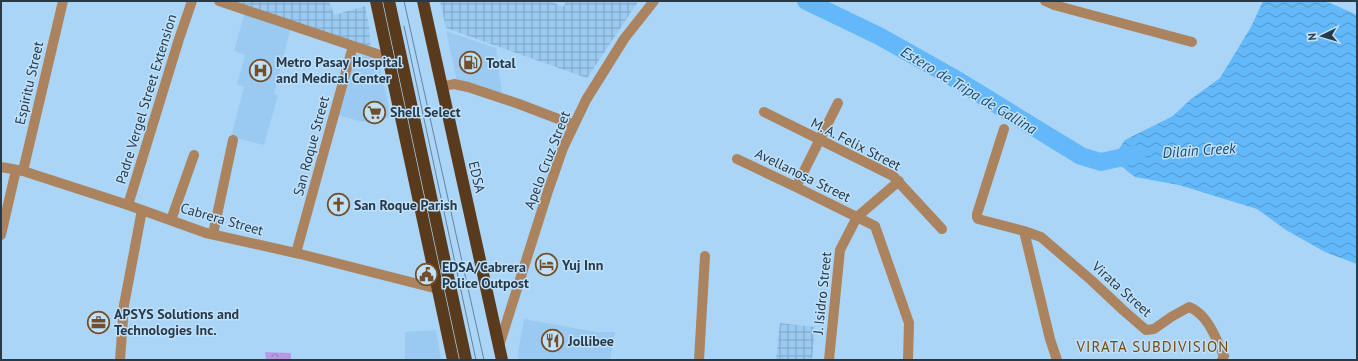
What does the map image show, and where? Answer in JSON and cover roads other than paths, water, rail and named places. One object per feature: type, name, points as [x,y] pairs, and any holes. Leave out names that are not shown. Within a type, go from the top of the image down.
[{"type":"highway","points":[[376,1],[453,360]]},
{"type":"highway","points":[[390,1],[466,360]]},
{"type":"highway","name":"EDSA","points":[[423,1],[502,360]]},
{"type":"street","name":"Espiritu Street","points":[[1,235],[63,1]]},
{"type":"street","name":"Padre Vergel Street Extension","points":[[128,205],[178,39],[192,1]]},
{"type":"street","points":[[219,1],[389,58]]},
{"type":"street","name":"Apelo Cruz Street","points":[[499,346],[563,148],[586,100],[624,39],[654,1]]},
{"type":"street","points":[[1052,2],[1192,42]]},
{"type":"street","name":"San Roque Street","points":[[296,253],[353,46]]},
{"type":"street","points":[[442,86],[454,84],[468,87],[519,104],[574,125]]},
{"type":"street","points":[[796,187],[838,103]]},
{"type":"street","name":"M. A. Felix Street","points":[[764,112],[893,176],[942,229]]},
{"type":"street","name":"Virata Street","points":[[1004,129],[976,217],[980,220],[1024,231],[1041,237],[1092,280],[1146,330],[1154,329],[1189,307],[1196,309],[1204,317],[1213,333],[1224,356],[1222,360]]},
{"type":"street","points":[[213,234],[233,140]]},
{"type":"street","points":[[171,220],[194,155]]},
{"type":"street","name":"Avellanosa Street","points":[[737,159],[875,226],[909,323],[908,360]]},
{"type":"street","name":"Cabrera Street","points":[[1,167],[19,171],[128,205],[213,234],[296,253],[438,289]]},
{"type":"street","name":"J. Isidro Street","points":[[829,360],[840,250],[857,217],[899,181]]},
{"type":"street","points":[[120,360],[124,306],[142,210]]},
{"type":"street","points":[[1024,231],[1050,339],[1057,360]]},
{"type":"street","points":[[699,360],[705,256]]},
{"type":"water","name":"Dilain Creek","points":[[1263,1],[1321,1],[1330,3],[1357,15],[1357,264],[1325,252],[1286,230],[1257,209],[1179,185],[1135,177],[1112,159],[1125,140],[1173,116],[1191,99],[1220,78],[1251,27]]},
{"type":"waterway","name":"Estero de Tripa de Gallina","points":[[806,1],[879,36],[952,77],[1081,156],[1101,162],[1137,154]]},
{"type":"tram line","points":[[404,1],[484,360]]},
{"type":"tram line","points":[[404,26],[476,360]]},
{"type":"place","name":"Total","points":[[471,63]]},
{"type":"place","name":"Metro Pasay Hospital and Medical Center","points":[[261,70]]},
{"type":"place","name":"Shell Select","points":[[375,112]]},
{"type":"place","name":"San Roque Parish","points":[[339,205]]},
{"type":"place","name":"Yuj Inn","points":[[547,265]]},
{"type":"place","name":"EDSA/Cabrera Police Outpost","points":[[427,275]]},
{"type":"place","name":"APSYS Solutions and Technologies Inc.","points":[[99,322]]},
{"type":"place","name":"Jollibee","points":[[552,341]]},
{"type":"district","name":"VIRATA SUBDIVISION","points":[[1153,346]]}]
